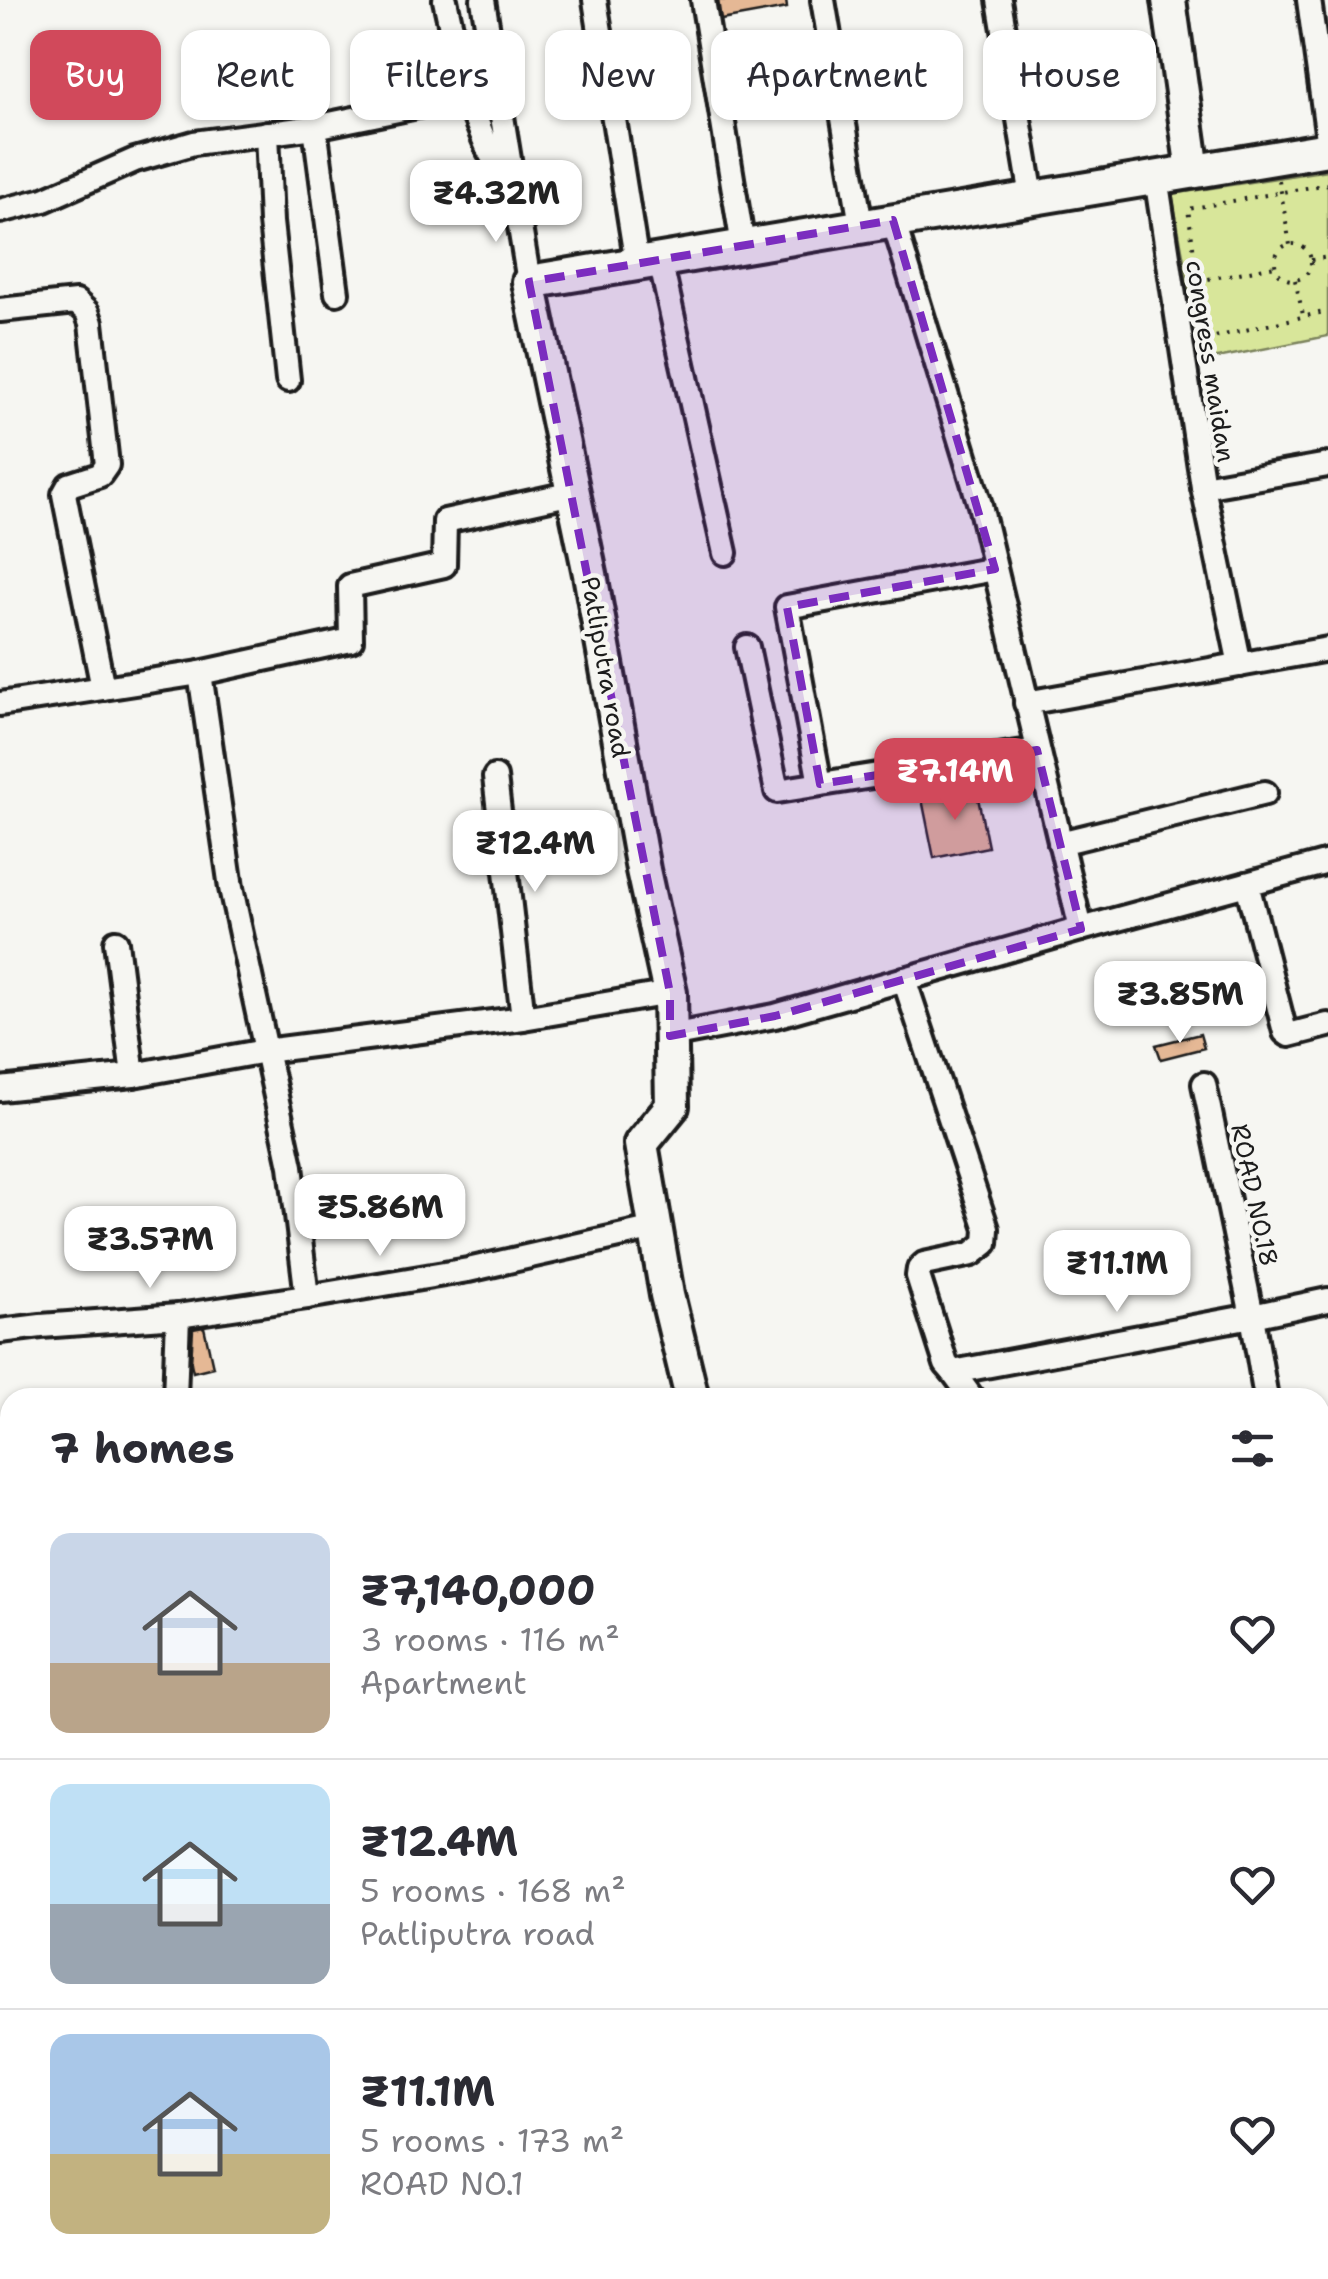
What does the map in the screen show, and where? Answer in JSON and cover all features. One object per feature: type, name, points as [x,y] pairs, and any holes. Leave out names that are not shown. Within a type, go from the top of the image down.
[{"type":"street","points":[[446,0],[452,30]]},
{"type":"street","points":[[484,0],[529,282],[1328,149]]},
{"type":"street","points":[[595,0],[648,262],[725,553]]},
{"type":"street","points":[[704,0],[743,246]]},
{"type":"street","points":[[823,0],[877,222],[980,504],[1081,929]]},
{"type":"street","points":[[999,0],[1032,197]]},
{"type":"street","points":[[1169,0],[1192,171]]},
{"type":"street","points":[[1309,0],[1328,139]]},
{"type":"street","points":[[0,212],[44,200],[135,160],[194,143],[350,120]]},
{"type":"street","points":[[476,120],[515,198]]},
{"type":"street","points":[[315,127],[337,292]]},
{"type":"street","points":[[267,134],[271,222],[288,380]]},
{"type":"street","name":"congress maidan","points":[[1156,176],[1203,488],[1328,465]]},
{"type":"street","name":"Patliputra road","points":[[529,282],[670,993],[672,1106],[641,1144],[667,1294],[690,1388]]},
{"type":"street","points":[[0,310],[76,302],[88,312],[107,464],[100,475],[70,486],[64,494],[103,688]]},
{"type":"street","points":[[1203,488],[1240,665]]},
{"type":"street","points":[[0,704],[200,673],[350,640],[350,586],[444,564],[445,520],[573,493]]},
{"type":"street","points":[[820,784],[786,607],[996,570]]},
{"type":"street","points":[[747,647],[777,791],[1037,750]]},
{"type":"street","points":[[1026,703],[1328,649]]},
{"type":"street","points":[[200,673],[231,888],[291,1166],[307,1298]]},
{"type":"street","points":[[495,777],[523,1018]]},
{"type":"street","points":[[1060,843],[1266,792]]},
{"type":"street","points":[[670,1036],[775,1016],[1328,862]]},
{"type":"street","points":[[1246,884],[1285,1032],[1289,1035],[1328,1025]]},
{"type":"street","points":[[116,942],[132,1075]]},
{"type":"street","points":[[904,979],[988,1229],[986,1243],[972,1254],[924,1264],[919,1269],[946,1364],[965,1388]]},
{"type":"street","points":[[0,1089],[132,1075],[265,1051],[523,1018],[670,993]]},
{"type":"street","name":"ROAD NO.18","points":[[1204,1084],[1264,1388]]},
{"type":"street","points":[[0,1332],[178,1316],[307,1298],[468,1270],[656,1228]]},
{"type":"street","points":[[953,1372],[1328,1300]]},
{"type":"street","points":[[175,1388],[178,1316]]},
{"type":"path","points":[[1276,158],[1290,244]]},
{"type":"path","points":[[1328,184],[1188,209],[1206,338],[1328,311]]},
{"type":"path","points":[[1290,244],[1306,250],[1310,260],[1308,271],[1296,280],[1280,276],[1275,266],[1276,254],[1290,244]]},
{"type":"path","points":[[1310,260],[1328,257]]},
{"type":"path","points":[[1198,281],[1275,266]]},
{"type":"path","points":[[1296,280],[1303,317]]},
{"type":"highlighted area","points":[[893,220],[995,569],[787,607],[820,784],[1037,750],[1081,929],[775,1016],[670,1036],[670,993],[529,282]]},
{"type":"green space","points":[[1328,170],[1328,336],[1202,361],[1172,194]]},
{"type":"building","points":[[718,0],[786,0],[787,8],[721,20]]},
{"type":"building","points":[[976,788],[988,847],[934,858],[922,799]]},
{"type":"building","points":[[1200,1034],[1204,1048],[1161,1059],[1156,1045]]},
{"type":"building","points":[[204,1327],[213,1367],[193,1372],[193,1329]]}]
